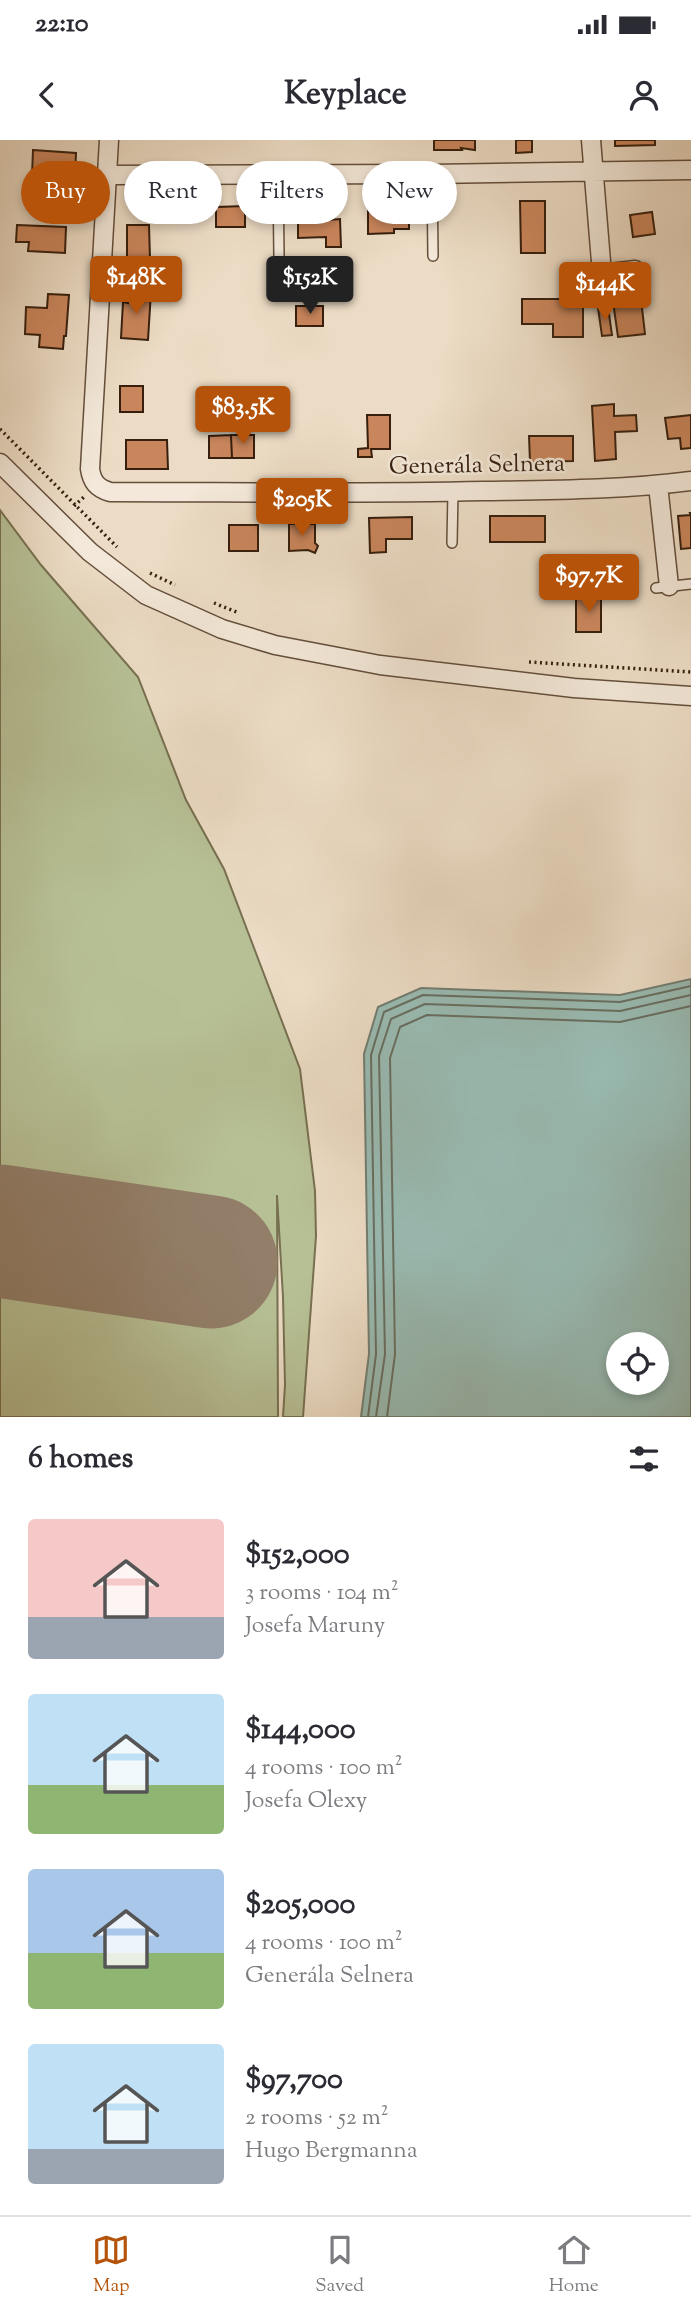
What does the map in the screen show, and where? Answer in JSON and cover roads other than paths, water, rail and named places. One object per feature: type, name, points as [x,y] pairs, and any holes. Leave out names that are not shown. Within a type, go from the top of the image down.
[{"type":"street","points":[[108,161],[109,140]]},
{"type":"street","points":[[591,140],[596,279],[635,270]]},
{"type":"street","points":[[457,174],[691,170]]},
{"type":"street","points":[[110,175],[236,174]]},
{"type":"street","name":"Generála Selnera","points":[[104,224],[90,469],[96,485],[110,492],[453,492],[658,485],[691,481]]},
{"type":"street","points":[[0,463],[90,552],[146,595],[222,629],[275,645],[380,665],[574,688],[691,696]]},
{"type":"street","points":[[658,485],[662,587]]},
{"type":"lane","points":[[279,224],[279,257]]},
{"type":"lane","points":[[433,224],[433,256]]},
{"type":"lane","points":[[452,543],[453,492]]},
{"type":"lane","points":[[662,587],[691,584]]},
{"type":"water","points":[[691,979],[691,1417],[361,1417],[369,1354],[364,1054],[378,1007],[421,988],[620,995]]}]
